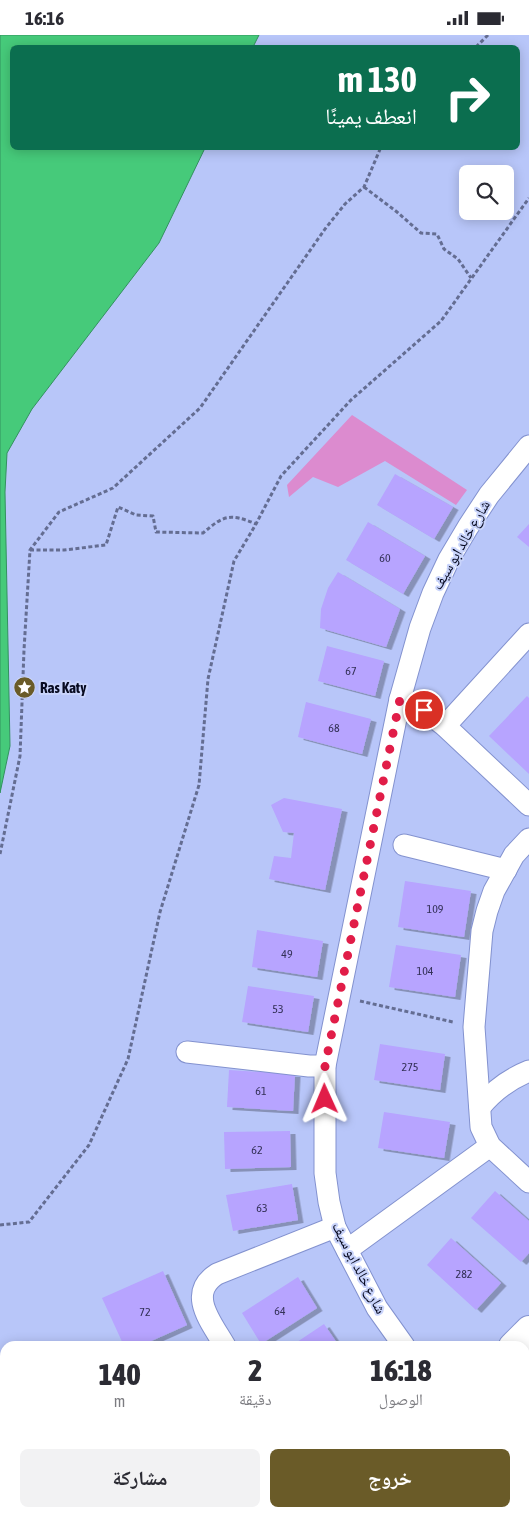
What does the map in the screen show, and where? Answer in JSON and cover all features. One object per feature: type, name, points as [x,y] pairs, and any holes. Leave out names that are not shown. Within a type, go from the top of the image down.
[{"type":"main road","points":[[517,1341],[529,1329]]},
{"type":"street","name":"شارع خالد ابو سيف","points":[[400,1341],[377,1308],[336,1227],[329,1201],[325,1173],[325,1066],[400,699],[420,628],[433,593],[449,559],[489,495],[529,446]]},
{"type":"street","points":[[445,726],[529,634]]},
{"type":"street","points":[[400,699],[424,710],[445,726],[529,805]]},
{"type":"street","points":[[529,839],[514,855],[494,891],[482,931],[474,1027],[481,1127],[490,1146],[529,1182]]},
{"type":"street","points":[[404,845],[506,870]]},
{"type":"street","points":[[187,1053],[308,1066],[325,1066]]},
{"type":"street","points":[[480,1107],[490,1094],[503,1084],[529,1071]]},
{"type":"street","points":[[348,1250],[490,1146]]},
{"type":"street","points":[[222,1341],[203,1308],[202,1291],[210,1278],[217,1273],[336,1227]]},
{"type":"path","points":[[478,45],[488,35]]},
{"type":"path","points":[[0,854],[20,757],[30,549],[60,512],[113,488],[200,408],[325,229],[345,204],[364,187],[380,150]]},
{"type":"path","points":[[364,187],[421,233],[437,234],[444,249],[458,259],[471,278]]},
{"type":"path","points":[[0,1225],[29,1222],[88,1145],[128,1059],[160,912],[199,785],[208,679],[234,561],[256,524],[280,476],[351,400],[441,321],[529,198]]},
{"type":"path","points":[[30,549],[64,550],[106,545],[118,507],[136,515],[154,516],[156,532],[202,533],[218,520],[239,517],[256,524]]},
{"type":"path","points":[[338,996],[474,1027]]},
{"type":"shaded area","points":[[0,35],[259,35],[254,45],[10,45],[10,150],[204,150],[159,243],[32,409],[7,453],[5,492],[10,746],[0,793]]},
{"type":"shaded area","points":[[352,415],[467,490],[456,505],[385,461],[338,487],[313,477],[289,497],[287,485]]},
{"type":"building","points":[[395,474],[453,507],[434,539],[377,505]]},
{"type":"building","points":[[368,522],[425,556],[403,594],[346,560]]},
{"type":"building","points":[[529,524],[529,547],[517,537]]},
{"type":"building","points":[[338,572],[400,609],[386,647],[320,628],[321,609],[328,588]]},
{"type":"building","points":[[327,646],[384,661],[375,696],[318,681]]},
{"type":"building","points":[[527,696],[529,698],[529,774],[489,736]]},
{"type":"building","points":[[306,702],[371,719],[362,754],[298,737]]},
{"type":"building","points":[[284,798],[342,809],[325,890],[269,879],[274,856],[291,858],[294,833],[283,832],[271,805]]},
{"type":"building","points":[[405,881],[471,891],[464,937],[398,927]]},
{"type":"building","points":[[257,930],[323,941],[317,977],[252,967]]},
{"type":"building","points":[[396,945],[461,955],[455,997],[389,987]]},
{"type":"building","points":[[248,986],[314,996],[308,1032],[242,1022]]},
{"type":"building","points":[[380,1044],[445,1054],[440,1090],[374,1080]]},
{"type":"building","points":[[229,1070],[295,1074],[293,1111],[227,1107]]},
{"type":"building","points":[[384,1112],[450,1122],[444,1158],[378,1148]]},
{"type":"building","points":[[290,1131],[291,1167],[225,1169],[224,1132]]},
{"type":"building","points":[[292,1184],[298,1220],[233,1231],[226,1195]]},
{"type":"building","points":[[495,1191],[529,1221],[529,1253],[521,1262],[471,1218]]},
{"type":"building","points":[[451,1238],[501,1283],[476,1310],[427,1265]]},
{"type":"building","points":[[163,1271],[187,1325],[151,1341],[122,1341],[102,1298]]},
{"type":"building","points":[[298,1277],[317,1308],[266,1341],[259,1341],[242,1313]]},
{"type":"building","points":[[324,1324],[336,1341],[298,1341]]},
{"type":"place","name":"Ras Katy","points":[[24,688]]},
{"type":"route","points":[[325,1099],[325,1066],[338,996],[400,699],[424,710]]}]
